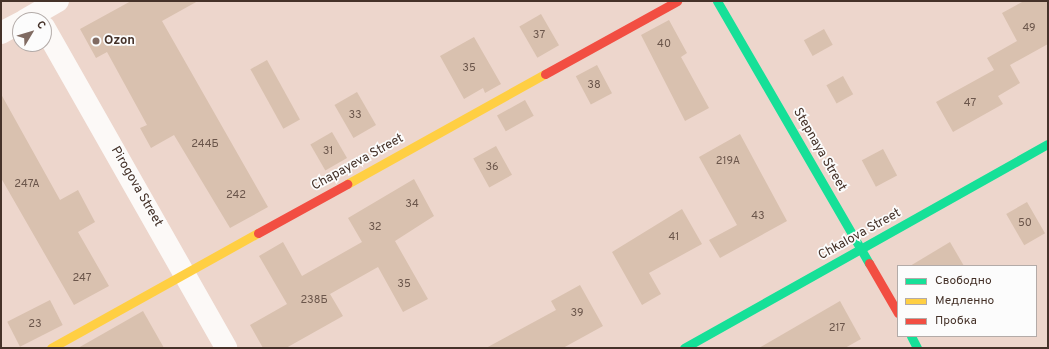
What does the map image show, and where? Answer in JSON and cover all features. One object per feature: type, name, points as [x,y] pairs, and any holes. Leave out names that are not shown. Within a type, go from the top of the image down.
[{"type":"street","points":[[40,12],[58,1]]},
{"type":"street","name":"Chapayeva Street","points":[[51,348],[678,1]]},
{"type":"street","name":"Stepnaya Street","points":[[717,1],[897,312]]},
{"type":"street","points":[[1,33],[12,27]]},
{"type":"street","name":"Pirogova Street","points":[[52,51],[185,274],[226,348]]},
{"type":"street","name":"Chkalova Street","points":[[684,348],[862,250],[1048,144]]},
{"type":"street","points":[[912,337],[917,348]]},
{"type":"building","points":[[131,1],[198,1],[162,21],[268,207],[230,228],[174,135],[151,148],[140,128],[147,125],[107,52],[96,58],[80,29]]},
{"type":"building","points":[[1024,1],[1048,1],[1048,44],[1010,65],[1020,83],[998,96],[1003,104],[953,132],[936,102],[994,70],[987,58],[1017,41],[1002,13]]},
{"type":"building","points":[[541,14],[559,45],[537,58],[519,26]]},
{"type":"building","points":[[669,20],[687,53],[681,57],[709,108],[685,121],[641,35]]},
{"type":"building","points":[[824,29],[833,45],[813,56],[804,40]]},
{"type":"building","points":[[474,37],[501,84],[485,93],[483,88],[464,99],[440,56]]},
{"type":"building","points":[[267,60],[300,119],[283,129],[250,69]]},
{"type":"building","points":[[597,65],[612,93],[591,105],[576,76]]},
{"type":"building","points":[[843,76],[853,94],[837,104],[826,85]]},
{"type":"building","points":[[357,92],[376,125],[353,138],[334,105]]},
{"type":"building","points":[[1,94],[60,200],[78,190],[95,222],[78,232],[109,286],[74,305],[1,178]]},
{"type":"building","points":[[525,100],[534,116],[506,131],[497,116]]},
{"type":"building","points":[[332,132],[347,158],[325,170],[310,144]]},
{"type":"building","points":[[740,134],[787,221],[720,258],[709,240],[737,225],[699,157]]},
{"type":"building","points":[[496,146],[512,175],[489,187],[473,159]]},
{"type":"building","points":[[883,149],[897,175],[876,187],[862,160]]},
{"type":"building","points":[[414,179],[434,216],[395,241],[428,299],[403,312],[378,267],[330,294],[343,316],[286,348],[263,348],[250,325],[287,304],[259,256],[283,242],[302,276],[362,242],[348,218]]},
{"type":"building","points":[[1027,202],[1045,233],[1024,245],[1006,214]]},
{"type":"building","points":[[682,209],[702,244],[649,273],[661,294],[642,305],[612,252]]},
{"type":"building","points":[[950,242],[963,265],[912,265]]},
{"type":"building","points":[[580,285],[603,326],[563,348],[486,348],[556,310],[551,301]]},
{"type":"building","points":[[50,300],[63,325],[20,347],[7,322]]},
{"type":"building","points":[[840,301],[861,339],[845,348],[759,348]]},
{"type":"building","points":[[143,311],[164,348],[78,348]]},
{"type":"traffic: fast","points":[[717,1],[869,263]]},
{"type":"traffic: fast","points":[[684,348],[1048,144]]},
{"type":"traffic: fast","points":[[912,337],[917,348]]},
{"type":"traffic: slow","points":[[347,184],[545,74]]},
{"type":"traffic: slow","points":[[51,348],[258,233]]},
{"type":"traffic: jam","points":[[545,74],[677,1]]},
{"type":"traffic: jam","points":[[258,233],[347,184]]},
{"type":"traffic: jam","points":[[869,263],[897,311]]},
{"type":"place","name":"Ozon","points":[[96,41]]}]
